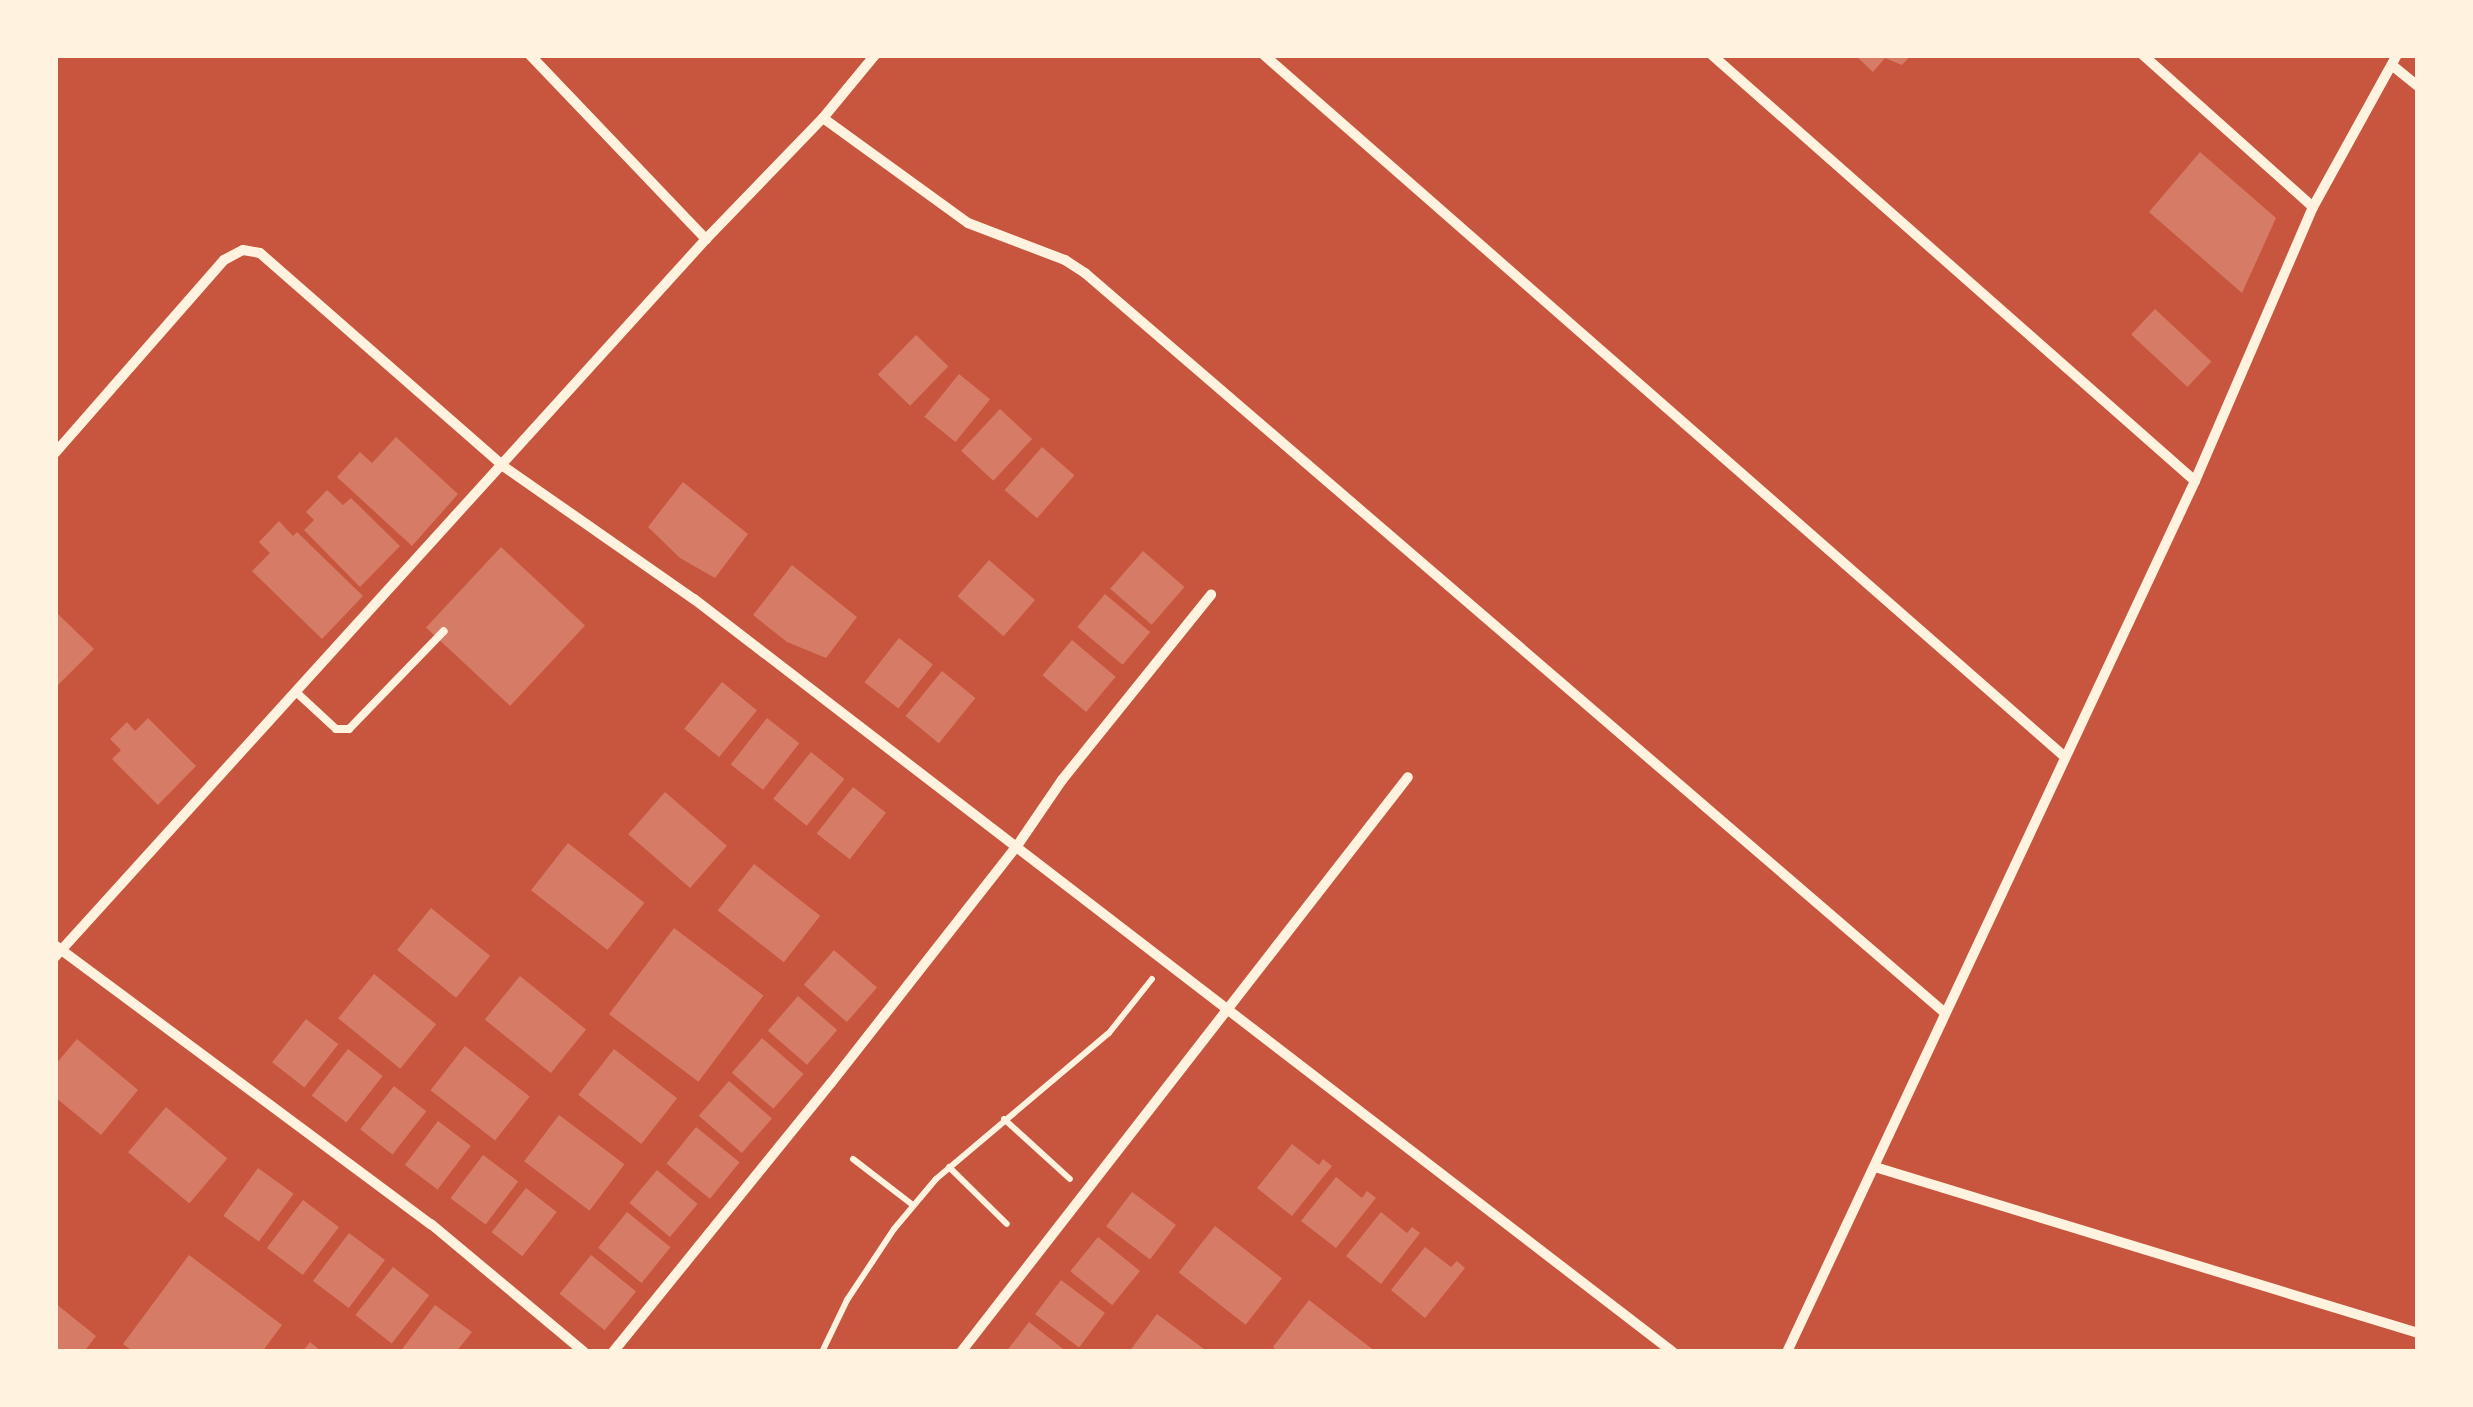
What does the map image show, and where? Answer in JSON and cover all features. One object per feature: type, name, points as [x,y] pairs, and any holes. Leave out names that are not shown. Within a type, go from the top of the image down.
[{"type":"street","points":[[530,55],[706,239]]},
{"type":"street","points":[[584,1352],[431,1224],[57,951],[706,239],[823,118],[875,55]]},
{"type":"street","points":[[1264,55],[2065,758]]},
{"type":"street","points":[[1712,55],[2195,482]]},
{"type":"street","points":[[2143,55],[2313,207]]},
{"type":"street","points":[[1787,1352],[2195,482],[2313,207],[2395,60],[2418,86]]},
{"type":"street","points":[[823,118],[968,223],[1065,260],[1085,274],[1944,1012]]},
{"type":"street","points":[[55,453],[224,260],[243,250],[260,252],[503,466],[694,598],[1164,964],[1555,1258],[1673,1352]]},
{"type":"street","points":[[613,1352],[1017,846],[1062,780],[1211,595]]},
{"type":"street","points":[[961,1352],[1408,777]]},
{"type":"street","points":[[1875,1167],[2418,1333]]},
{"type":"lane","points":[[296,692],[336,729],[349,729],[444,631]]},
{"type":"path","points":[[822,1352],[847,1300],[914,1206],[949,1167],[1109,1034],[1164,964]]},
{"type":"path","points":[[1004,1119],[1083,1191]]},
{"type":"path","points":[[854,1159],[914,1206]]},
{"type":"path","points":[[949,1167],[1006,1224]]},
{"type":"building","points":[[1855,55],[1911,55],[1902,65],[1885,58],[1873,72]]},
{"type":"building","points":[[2200,152],[2276,218],[2242,293],[2149,212]]},
{"type":"building","points":[[2155,309],[2211,362],[2187,387],[2131,335]]},
{"type":"building","points":[[916,335],[948,366],[910,406],[878,375]]},
{"type":"building","points":[[959,374],[990,399],[955,442],[924,417]]},
{"type":"building","points":[[1000,409],[1032,439],[993,481],[961,451]]},
{"type":"building","points":[[396,437],[458,494],[412,546],[337,477],[360,452],[372,463]]},
{"type":"building","points":[[1042,447],[1074,475],[1037,518],[1005,490]]},
{"type":"building","points":[[683,482],[748,534],[715,578],[680,558],[648,527]]},
{"type":"building","points":[[327,490],[343,505],[351,498],[400,546],[360,587],[304,530],[314,520],[306,512]]},
{"type":"building","points":[[279,521],[293,536],[297,532],[363,596],[322,639],[252,571],[270,553],[259,542]]},
{"type":"building","points":[[501,547],[585,625],[510,706],[426,627]]},
{"type":"building","points":[[1143,551],[1185,587],[1152,625],[1110,589]]},
{"type":"building","points":[[989,560],[1035,600],[1004,636],[958,596]]},
{"type":"building","points":[[792,565],[857,617],[826,658],[787,642],[753,615]]},
{"type":"building","points":[[1105,594],[1150,632],[1123,665],[1077,627]]},
{"type":"building","points":[[55,611],[94,649],[55,688]]},
{"type":"building","points":[[899,638],[933,664],[898,709],[865,682]]},
{"type":"building","points":[[1072,640],[1116,677],[1086,712],[1042,675]]},
{"type":"building","points":[[942,671],[975,698],[939,743],[905,716]]},
{"type":"building","points":[[722,682],[757,710],[719,757],[684,729]]},
{"type":"building","points":[[148,718],[196,766],[158,805],[112,759],[121,750],[110,739],[127,722],[135,731]]},
{"type":"building","points":[[767,718],[799,743],[763,790],[731,764]]},
{"type":"building","points":[[811,752],[844,779],[807,826],[773,799]]},
{"type":"building","points":[[853,787],[886,813],[850,859],[817,833]]},
{"type":"building","points":[[665,792],[727,846],[690,888],[628,834]]},
{"type":"building","points":[[568,843],[644,903],[607,950],[531,890]]},
{"type":"building","points":[[754,864],[820,916],[784,962],[718,910]]},
{"type":"building","points":[[431,908],[490,956],[456,998],[397,950]]},
{"type":"building","points":[[674,928],[763,995],[698,1082],[609,1014]]},
{"type":"building","points":[[834,950],[877,987],[847,1022],[804,985]]},
{"type":"building","points":[[374,974],[436,1024],[400,1069],[338,1018]]},
{"type":"building","points":[[520,976],[586,1029],[551,1073],[485,1020]]},
{"type":"building","points":[[798,996],[837,1030],[807,1065],[768,1031]]},
{"type":"building","points":[[306,1019],[338,1044],[304,1088],[272,1062]]},
{"type":"building","points":[[762,1038],[804,1074],[773,1109],[732,1073]]},
{"type":"building","points":[[77,1039],[138,1090],[101,1135],[55,1097],[55,1065]]},
{"type":"building","points":[[465,1046],[530,1096],[495,1141],[431,1090]]},
{"type":"building","points":[[348,1049],[383,1076],[346,1123],[312,1095]]},
{"type":"building","points":[[614,1049],[677,1098],[641,1144],[578,1095]]},
{"type":"building","points":[[729,1081],[772,1118],[742,1153],[699,1116]]},
{"type":"building","points":[[394,1086],[426,1111],[392,1155],[360,1129]]},
{"type":"building","points":[[166,1107],[227,1158],[189,1204],[128,1152]]},
{"type":"building","points":[[559,1115],[624,1164],[590,1211],[524,1161]]},
{"type":"building","points":[[438,1121],[471,1146],[438,1190],[405,1165]]},
{"type":"building","points":[[696,1127],[740,1162],[710,1199],[666,1164]]},
{"type":"building","points":[[1292,1144],[1319,1165],[1323,1159],[1332,1166],[1292,1216],[1257,1188]]},
{"type":"building","points":[[483,1155],[518,1181],[486,1225],[451,1198]]},
{"type":"building","points":[[258,1168],[294,1194],[259,1242],[223,1216]]},
{"type":"building","points":[[657,1170],[698,1204],[670,1237],[629,1203]]},
{"type":"building","points":[[1336,1177],[1362,1198],[1367,1191],[1376,1198],[1336,1248],[1301,1221]]},
{"type":"building","points":[[526,1188],[557,1212],[522,1256],[492,1232]]},
{"type":"building","points":[[1132,1192],[1176,1225],[1150,1259],[1106,1226]]},
{"type":"building","points":[[303,1200],[339,1227],[303,1275],[267,1248]]},
{"type":"building","points":[[627,1212],[671,1247],[642,1283],[598,1248]]},
{"type":"building","points":[[1381,1212],[1407,1233],[1412,1227],[1420,1233],[1381,1284],[1346,1256]]},
{"type":"building","points":[[1215,1226],[1282,1278],[1246,1325],[1179,1272]]},
{"type":"building","points":[[349,1233],[385,1260],[349,1308],[313,1281]]},
{"type":"building","points":[[1098,1237],[1140,1271],[1112,1305],[1070,1271]]},
{"type":"building","points":[[1425,1247],[1451,1267],[1457,1261],[1465,1268],[1425,1318],[1391,1290]]},
{"type":"building","points":[[189,1255],[282,1325],[262,1352],[134,1352],[123,1344]]},
{"type":"building","points":[[591,1255],[636,1292],[605,1330],[560,1294]]},
{"type":"building","points":[[393,1267],[429,1295],[392,1343],[355,1315]]},
{"type":"building","points":[[1061,1280],[1105,1313],[1079,1347],[1035,1314]]},
{"type":"building","points":[[1309,1300],[1376,1352],[1279,1352],[1273,1347]]},
{"type":"building","points":[[55,1303],[96,1336],[84,1352],[55,1352]]},
{"type":"building","points":[[435,1305],[472,1332],[456,1352],[400,1352]]},
{"type":"building","points":[[1157,1314],[1208,1352],[1129,1352]]},
{"type":"building","points":[[1029,1322],[1067,1352],[1006,1352]]},
{"type":"building","points":[[310,1342],[322,1352],[302,1352]]}]
